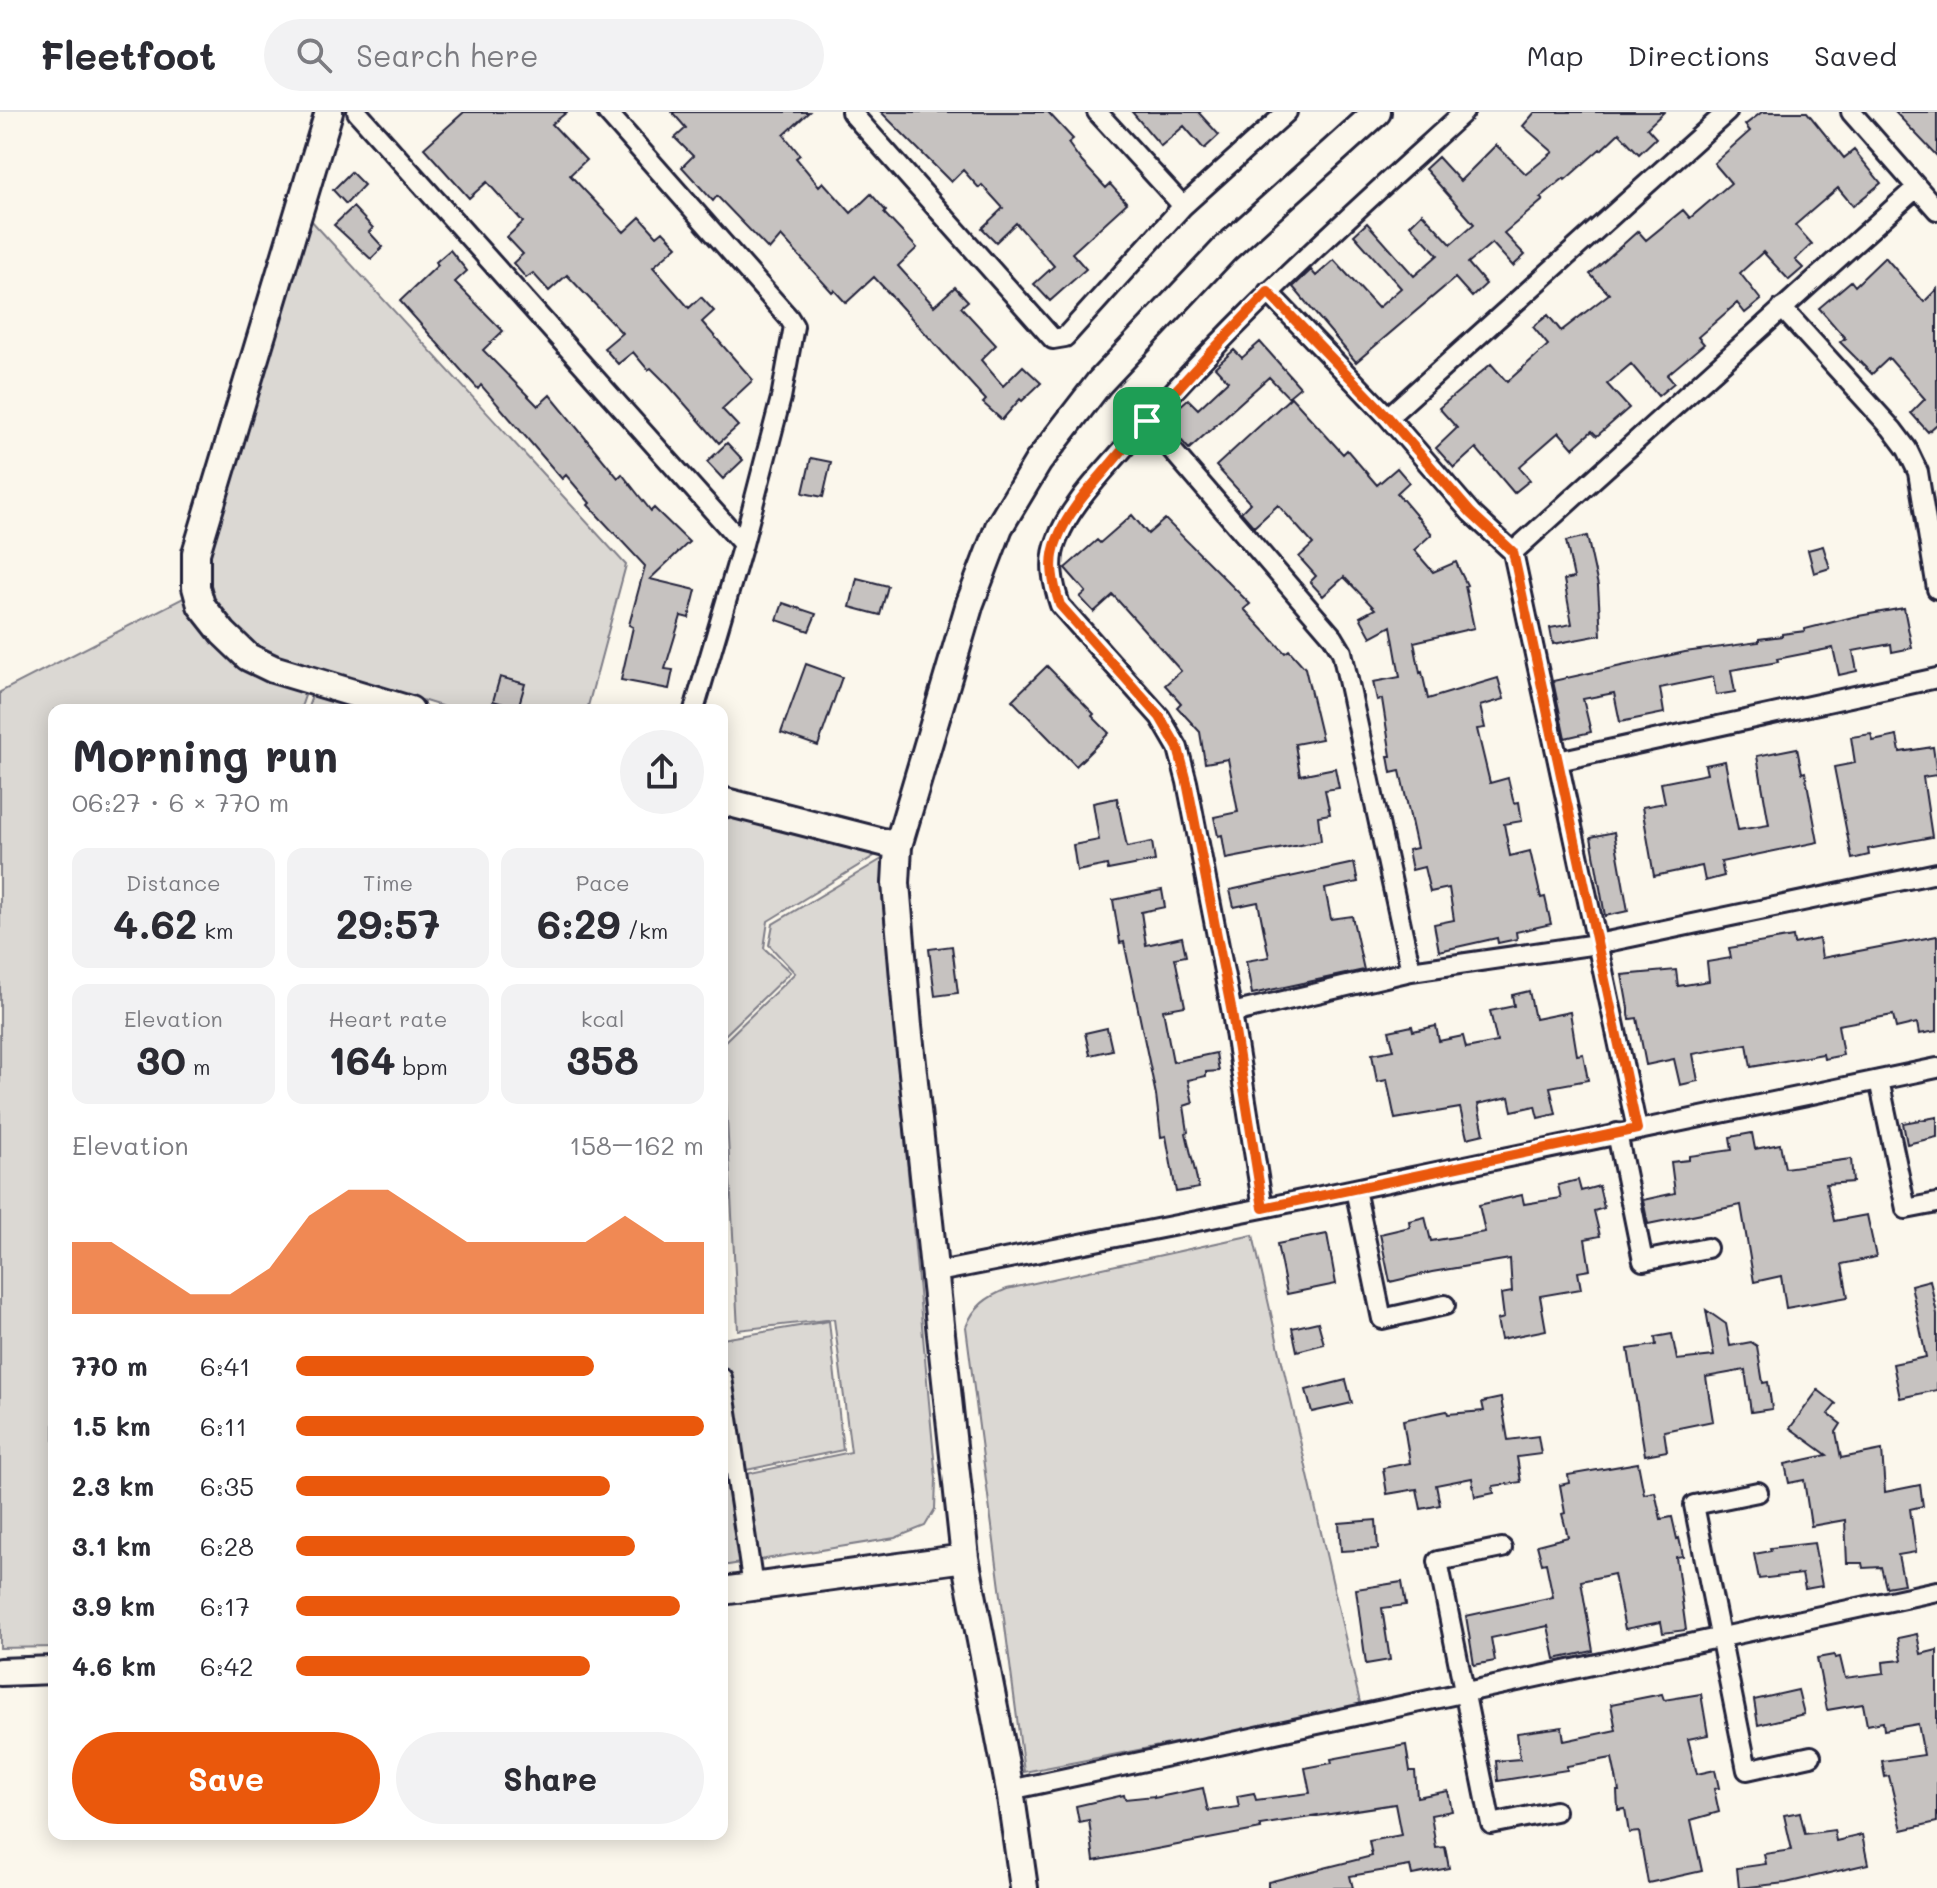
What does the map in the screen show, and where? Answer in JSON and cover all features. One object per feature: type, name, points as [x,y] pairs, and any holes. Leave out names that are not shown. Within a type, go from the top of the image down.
[{"type":"street","points":[[329,112],[196,553],[196,587],[201,605],[223,633],[248,657],[273,669],[385,704]]},
{"type":"street","points":[[357,112],[743,544]]},
{"type":"street","points":[[607,112],[794,326],[781,398],[743,544],[696,704]]},
{"type":"street","points":[[851,112],[1053,339],[1065,337],[1183,206],[1287,112]]},
{"type":"street","points":[[1097,112],[1183,206]]},
{"type":"street","points":[[1024,1888],[1010,1790],[965,1558],[908,1026],[896,883],[898,846],[970,603],[999,527],[1038,462],[1099,383],[1225,249],[1377,112]]},
{"type":"street","points":[[1263,1208],[1232,1013],[1178,748],[1160,717],[1060,605],[1053,583],[1052,561],[1057,540],[1080,501],[1147,421],[1268,292],[1464,112]]},
{"type":"street","points":[[1388,417],[1727,112]]},
{"type":"street","points":[[1851,112],[1937,210]]},
{"type":"street","points":[[1513,552],[1916,188]]},
{"type":"street","points":[[1268,292],[1388,417],[1471,513],[1513,552],[1637,1129]]},
{"type":"street","points":[[1782,308],[1907,449],[1918,472],[1937,589]]},
{"type":"street","points":[[1147,421],[1333,637],[1342,652],[1411,971]]},
{"type":"street","points":[[1558,761],[1937,678]]},
{"type":"street","points":[[728,803],[898,846]]},
{"type":"street","points":[[1232,1013],[1411,971],[1597,944],[1937,873]]},
{"type":"street","points":[[933,1273],[1937,1068]]},
{"type":"street","points":[[1879,1080],[1906,1209],[1937,1203]]},
{"type":"street","points":[[1617,1133],[1643,1261],[1707,1248]]},
{"type":"street","points":[[1355,1189],[1382,1319],[1445,1305]]},
{"type":"street","points":[[728,1418],[753,1587]]},
{"type":"street","points":[[1758,1492],[1694,1505],[1719,1638],[1747,1770],[1811,1756]]},
{"type":"street","points":[[1502,1548],[1438,1561],[1464,1692],[1491,1824],[1555,1811]]},
{"type":"street","points":[[728,1590],[965,1558]]},
{"type":"street","points":[[1010,1790],[1937,1591]]},
{"type":"street","points":[[0,1672],[48,1670]]},
{"type":"shaded area","points":[[309,218],[626,565],[589,704],[435,704],[315,667],[302,704],[48,704],[48,1647],[0,1648],[0,692],[207,586],[207,555]]},
{"type":"shaded area","points":[[313,693],[355,704],[309,704]]},
{"type":"shaded area","points":[[728,810],[879,853],[768,921],[764,948],[790,972],[728,1032]]},
{"type":"shaded area","points":[[882,859],[936,1479],[935,1509],[925,1526],[895,1538],[728,1565],[728,1478],[851,1452],[834,1319],[738,1330],[728,1139],[728,1038],[795,973],[769,945],[773,924]]},
{"type":"shaded area","points":[[1253,1235],[1361,1707],[1024,1772],[966,1327],[982,1303],[1007,1289]]},
{"type":"shaded area","points":[[829,1321],[843,1450],[728,1474],[728,1338]]},
{"type":"building","points":[[464,112],[567,112],[552,124],[586,160],[570,175],[624,232],[640,217],[657,236],[663,231],[677,246],[653,267],[689,308],[701,297],[714,311],[702,322],[753,380],[722,409],[738,426],[719,443],[669,386],[651,368],[648,370],[633,352],[618,364],[604,348],[622,333],[567,275],[549,291],[533,273],[526,278],[513,263],[523,254],[507,237],[523,222],[487,182],[469,198],[424,148]]},
{"type":"building","points":[[672,112],[809,112],[784,135],[800,155],[796,158],[819,186],[823,182],[851,213],[871,194],[886,211],[884,213],[917,248],[898,266],[934,306],[955,287],[968,301],[961,307],[996,345],[981,360],[1003,386],[1023,366],[1041,383],[1022,401],[1020,399],[1002,420],[983,403],[986,400],[874,277],[846,303],[781,236],[769,250],[717,196],[713,201],[682,167],[693,156],[675,138],[686,128]]},
{"type":"building","points":[[881,112],[1048,112],[1073,139],[1068,143],[1082,162],[1106,188],[1110,184],[1127,203],[1072,253],[1086,269],[1050,301],[1034,284],[1054,266],[1016,223],[996,242],[982,228],[1003,208],[963,170],[951,182]]},
{"type":"building","points":[[1132,112],[1200,112],[1219,135],[1204,149],[1184,126],[1161,146]]},
{"type":"building","points":[[1535,112],[1664,112],[1647,128],[1656,138],[1639,154],[1619,133],[1540,198],[1543,200],[1504,233],[1525,255],[1513,266],[1492,243],[1468,263],[1486,284],[1472,297],[1455,278],[1356,362],[1293,287],[1311,270],[1316,276],[1334,260],[1378,308],[1401,288],[1354,235],[1367,223],[1414,276],[1438,255],[1410,225],[1422,213],[1451,244],[1474,224],[1425,169],[1438,157],[1460,181],[1496,145],[1526,174],[1553,152],[1523,126]]},
{"type":"building","points":[[1762,112],[1807,112],[1844,158],[1854,150],[1881,183],[1853,206],[1838,188],[1795,225],[1812,244],[1795,260],[1803,268],[1789,280],[1763,252],[1740,273],[1761,300],[1745,313],[1737,303],[1698,337],[1704,344],[1667,375],[1674,383],[1658,396],[1631,364],[1607,384],[1629,408],[1597,436],[1592,431],[1573,448],[1559,432],[1519,467],[1530,480],[1514,493],[1476,448],[1454,468],[1436,448],[1457,428],[1439,408],[1491,364],[1507,382],[1548,345],[1533,327],[1548,315],[1561,331],[1609,294],[1590,274],[1638,231],[1646,240],[1683,210],[1690,218],[1731,183],[1714,163],[1750,131],[1745,125]]},
{"type":"building","points":[[1895,112],[1937,112],[1937,156]]},
{"type":"building","points":[[351,172],[364,185],[346,204],[333,190]]},
{"type":"building","points":[[353,207],[373,228],[369,232],[383,247],[371,259],[334,225]]},
{"type":"building","points":[[450,250],[467,271],[455,282],[503,331],[483,350],[538,406],[550,395],[618,478],[622,474],[651,511],[654,508],[689,542],[650,579],[696,590],[689,618],[681,616],[665,669],[673,670],[669,689],[621,680],[633,627],[629,625],[645,566],[588,505],[590,503],[566,475],[562,479],[481,385],[478,389],[400,301]]},
{"type":"building","points":[[1885,257],[1924,302],[1937,289],[1937,424],[1928,432],[1911,413],[1925,399],[1889,358],[1872,374],[1840,342],[1845,338],[1819,308],[1851,281],[1855,286]]},
{"type":"building","points":[[1260,342],[1300,387],[1288,397],[1269,377],[1189,449],[1173,431],[1180,424],[1171,414],[1188,399],[1198,409],[1228,381],[1215,367],[1234,350],[1242,358]]},
{"type":"building","points":[[1291,397],[1343,454],[1347,450],[1377,485],[1397,468],[1409,482],[1397,493],[1432,534],[1414,550],[1433,572],[1456,562],[1467,585],[1474,628],[1414,642],[1420,673],[1428,699],[1498,678],[1504,699],[1480,706],[1485,728],[1477,729],[1490,783],[1508,778],[1514,803],[1519,802],[1522,821],[1504,824],[1510,856],[1530,851],[1541,898],[1545,897],[1551,924],[1516,932],[1517,939],[1498,943],[1497,938],[1439,951],[1434,924],[1454,920],[1449,888],[1430,892],[1424,867],[1412,870],[1408,850],[1417,848],[1400,771],[1391,773],[1382,699],[1377,700],[1373,682],[1400,677],[1391,626],[1371,637],[1360,617],[1375,609],[1344,577],[1323,596],[1310,582],[1316,576],[1299,557],[1313,544],[1278,505],[1254,527],[1241,512],[1250,503],[1216,466]]},
{"type":"building","points":[[727,443],[743,460],[723,479],[707,462]]},
{"type":"building","points":[[811,458],[831,462],[823,497],[803,493]]},
{"type":"building","points":[[1132,515],[1148,534],[1165,519],[1250,604],[1244,609],[1285,653],[1289,650],[1305,668],[1322,739],[1295,744],[1300,775],[1335,768],[1339,788],[1325,790],[1330,814],[1318,816],[1321,841],[1226,859],[1222,835],[1218,836],[1214,817],[1238,812],[1228,759],[1205,763],[1200,732],[1177,707],[1181,703],[1165,685],[1181,671],[1113,595],[1094,612],[1080,597],[1086,592],[1065,568]]},
{"type":"building","points":[[1587,536],[1598,586],[1601,635],[1553,644],[1550,628],[1572,624],[1564,580],[1574,578],[1566,541]]},
{"type":"building","points":[[1823,546],[1830,568],[1814,573],[1808,550]]},
{"type":"building","points":[[857,578],[888,586],[880,615],[850,607]]},
{"type":"building","points":[[783,603],[816,614],[809,631],[777,620]]},
{"type":"building","points":[[1904,608],[1912,648],[1892,652],[1891,644],[1853,651],[1857,671],[1839,675],[1833,648],[1777,659],[1778,662],[1731,670],[1735,692],[1716,695],[1713,677],[1660,688],[1664,713],[1620,722],[1614,693],[1583,699],[1591,732],[1565,738],[1553,681],[1685,652],[1759,642],[1759,639]]},
{"type":"building","points":[[806,664],[842,677],[818,746],[781,733]]},
{"type":"building","points":[[1047,666],[1109,733],[1076,766],[1012,700]]},
{"type":"building","points":[[500,677],[525,684],[519,704],[493,701]]},
{"type":"building","points":[[1871,734],[1873,741],[1897,736],[1900,752],[1933,747],[1937,775],[1923,777],[1932,837],[1868,849],[1869,855],[1852,859],[1834,767],[1855,763],[1851,737]]},
{"type":"building","points":[[1797,748],[1802,773],[1805,772],[1818,842],[1721,862],[1724,876],[1705,881],[1702,866],[1654,876],[1642,807],[1665,803],[1661,783],[1707,774],[1705,765],[1725,761],[1738,830],[1769,825],[1757,756]]},
{"type":"building","points":[[1117,798],[1127,847],[1152,842],[1155,861],[1108,870],[1107,865],[1077,871],[1073,845],[1099,840],[1093,803]]},
{"type":"building","points":[[1614,832],[1628,911],[1605,916],[1591,837]]},
{"type":"building","points":[[1354,863],[1358,882],[1325,889],[1331,919],[1352,916],[1364,970],[1252,994],[1246,961],[1269,957],[1258,902],[1234,907],[1230,890]]},
{"type":"building","points":[[1162,890],[1165,907],[1141,912],[1146,945],[1182,937],[1186,956],[1175,958],[1185,1006],[1163,1010],[1173,1062],[1216,1053],[1219,1071],[1206,1072],[1206,1076],[1188,1080],[1193,1103],[1184,1106],[1186,1133],[1199,1188],[1176,1192],[1166,1136],[1161,1137],[1156,1095],[1124,942],[1120,943],[1113,900]]},
{"type":"building","points":[[1937,936],[1937,1031],[1919,1034],[1917,1023],[1896,1028],[1893,1015],[1838,1025],[1843,1055],[1824,1059],[1823,1054],[1751,1067],[1747,1044],[1693,1054],[1698,1081],[1680,1085],[1674,1059],[1646,1065],[1637,1018],[1630,1019],[1622,975],[1676,970],[1678,986],[1709,981],[1707,962],[1731,958],[1729,948],[1793,937],[1794,944],[1819,939],[1822,958]]},
{"type":"building","points":[[952,946],[958,993],[935,996],[929,949]]},
{"type":"building","points":[[1529,991],[1535,1019],[1570,1012],[1577,1055],[1583,1054],[1588,1080],[1550,1087],[1556,1114],[1538,1118],[1535,1106],[1512,1111],[1509,1097],[1478,1104],[1484,1134],[1467,1138],[1460,1108],[1395,1119],[1387,1080],[1377,1082],[1372,1054],[1394,1050],[1389,1031],[1412,1026],[1413,1031],[1436,1026],[1439,1041],[1463,1036],[1466,1048],[1497,1042],[1490,1011],[1514,1006],[1512,995]]},
{"type":"building","points":[[1107,1028],[1112,1050],[1090,1055],[1085,1033]]},
{"type":"building","points":[[1937,1117],[1937,1137],[1907,1144],[1903,1123]]},
{"type":"building","points":[[1752,1133],[1755,1149],[1780,1144],[1785,1168],[1851,1159],[1853,1182],[1826,1184],[1834,1221],[1867,1215],[1876,1257],[1842,1264],[1848,1297],[1786,1308],[1781,1276],[1754,1282],[1741,1205],[1648,1224],[1643,1200],[1675,1193],[1671,1162],[1689,1160],[1689,1156],[1732,1150],[1730,1137]]},
{"type":"building","points":[[1578,1180],[1581,1191],[1599,1186],[1604,1208],[1594,1211],[1600,1236],[1585,1239],[1590,1270],[1578,1272],[1581,1289],[1540,1296],[1546,1330],[1501,1339],[1497,1320],[1504,1318],[1501,1294],[1512,1292],[1510,1259],[1390,1282],[1380,1234],[1410,1227],[1409,1221],[1425,1217],[1431,1241],[1485,1232],[1479,1205],[1522,1195],[1524,1204],[1561,1198],[1558,1185]]},
{"type":"building","points":[[1327,1234],[1336,1284],[1287,1294],[1277,1244]]},
{"type":"building","points":[[1930,1280],[1937,1314],[1937,1390],[1900,1398],[1893,1364],[1926,1357],[1911,1285]]},
{"type":"building","points":[[1706,1310],[1726,1324],[1730,1346],[1751,1342],[1757,1346],[1763,1383],[1768,1382],[1772,1409],[1751,1412],[1745,1370],[1706,1377],[1713,1421],[1664,1431],[1667,1451],[1645,1455],[1628,1349],[1656,1345],[1655,1337],[1672,1334],[1677,1360],[1714,1356]]},
{"type":"building","points":[[1318,1322],[1324,1344],[1297,1351],[1292,1328]]},
{"type":"building","points":[[1346,1380],[1352,1403],[1312,1412],[1306,1390]]},
{"type":"building","points":[[1818,1390],[1836,1404],[1828,1414],[1841,1424],[1836,1432],[1841,1458],[1882,1450],[1885,1492],[1920,1485],[1923,1506],[1910,1509],[1916,1552],[1898,1555],[1904,1584],[1886,1587],[1881,1567],[1863,1568],[1862,1563],[1847,1563],[1845,1520],[1811,1526],[1804,1480],[1789,1483],[1785,1464],[1827,1455],[1790,1428]]},
{"type":"building","points":[[1501,1398],[1508,1440],[1538,1436],[1541,1454],[1517,1457],[1521,1482],[1493,1486],[1494,1493],[1475,1497],[1472,1478],[1436,1485],[1440,1505],[1421,1509],[1417,1489],[1387,1494],[1383,1468],[1410,1463],[1403,1420],[1447,1411],[1448,1414],[1484,1411],[1482,1402]]},
{"type":"building","points":[[1638,1463],[1644,1494],[1655,1492],[1661,1519],[1672,1517],[1679,1538],[1683,1556],[1676,1557],[1686,1630],[1663,1633],[1661,1622],[1625,1629],[1614,1574],[1581,1581],[1593,1651],[1555,1659],[1548,1626],[1491,1638],[1495,1661],[1474,1665],[1466,1616],[1553,1597],[1546,1563],[1542,1564],[1537,1545],[1568,1537],[1562,1514],[1565,1513],[1560,1485],[1569,1483],[1568,1475]]},
{"type":"building","points":[[1376,1520],[1378,1549],[1341,1551],[1339,1523]]},
{"type":"building","points":[[1814,1543],[1822,1586],[1805,1589],[1802,1574],[1759,1579],[1754,1554],[1771,1551],[1770,1548]]},
{"type":"building","points":[[1402,1582],[1406,1605],[1382,1608],[1390,1660],[1366,1664],[1356,1589]]},
{"type":"building","points":[[1917,1634],[1921,1654],[1937,1650],[1937,1822],[1902,1830],[1889,1776],[1885,1777],[1882,1761],[1924,1755],[1918,1724],[1884,1730],[1883,1722],[1867,1725],[1863,1704],[1827,1710],[1817,1658],[1840,1657],[1845,1678],[1884,1673],[1883,1662],[1902,1660],[1898,1638]]},
{"type":"building","points":[[1798,1690],[1804,1714],[1758,1725],[1754,1700]]},
{"type":"building","points":[[1662,1694],[1664,1700],[1701,1694],[1708,1735],[1688,1739],[1697,1774],[1715,1770],[1719,1788],[1714,1789],[1719,1812],[1691,1820],[1702,1871],[1648,1883],[1639,1832],[1629,1833],[1625,1809],[1618,1810],[1619,1791],[1612,1758],[1567,1766],[1567,1770],[1498,1781],[1496,1761],[1520,1759],[1517,1733],[1562,1727],[1564,1741],[1616,1730],[1611,1704]]},
{"type":"building","points":[[1406,1745],[1410,1771],[1415,1771],[1417,1797],[1448,1791],[1452,1811],[1431,1815],[1436,1848],[1445,1847],[1449,1868],[1412,1875],[1410,1866],[1350,1876],[1353,1888],[1268,1888],[1268,1882],[1372,1856],[1369,1841],[1401,1835],[1395,1804],[1260,1825],[1261,1829],[1094,1861],[1089,1820],[1079,1822],[1076,1806],[1124,1795],[1125,1799],[1154,1798],[1203,1788],[1208,1811],[1239,1807],[1237,1796],[1254,1793],[1256,1800],[1310,1793],[1305,1768],[1332,1763],[1331,1759]]},
{"type":"building","points":[[1800,1812],[1805,1834],[1834,1830],[1836,1841],[1862,1835],[1868,1864],[1786,1883],[1739,1888],[1737,1868],[1766,1864],[1764,1854],[1792,1850],[1784,1815]]},
{"type":"route","points":[[1268,292],[1388,417],[1471,513],[1513,552],[1637,1129],[1263,1208],[1232,1013],[1178,748],[1160,717],[1060,605],[1053,583],[1052,561],[1057,540],[1080,501],[1147,421],[1268,292]]}]
